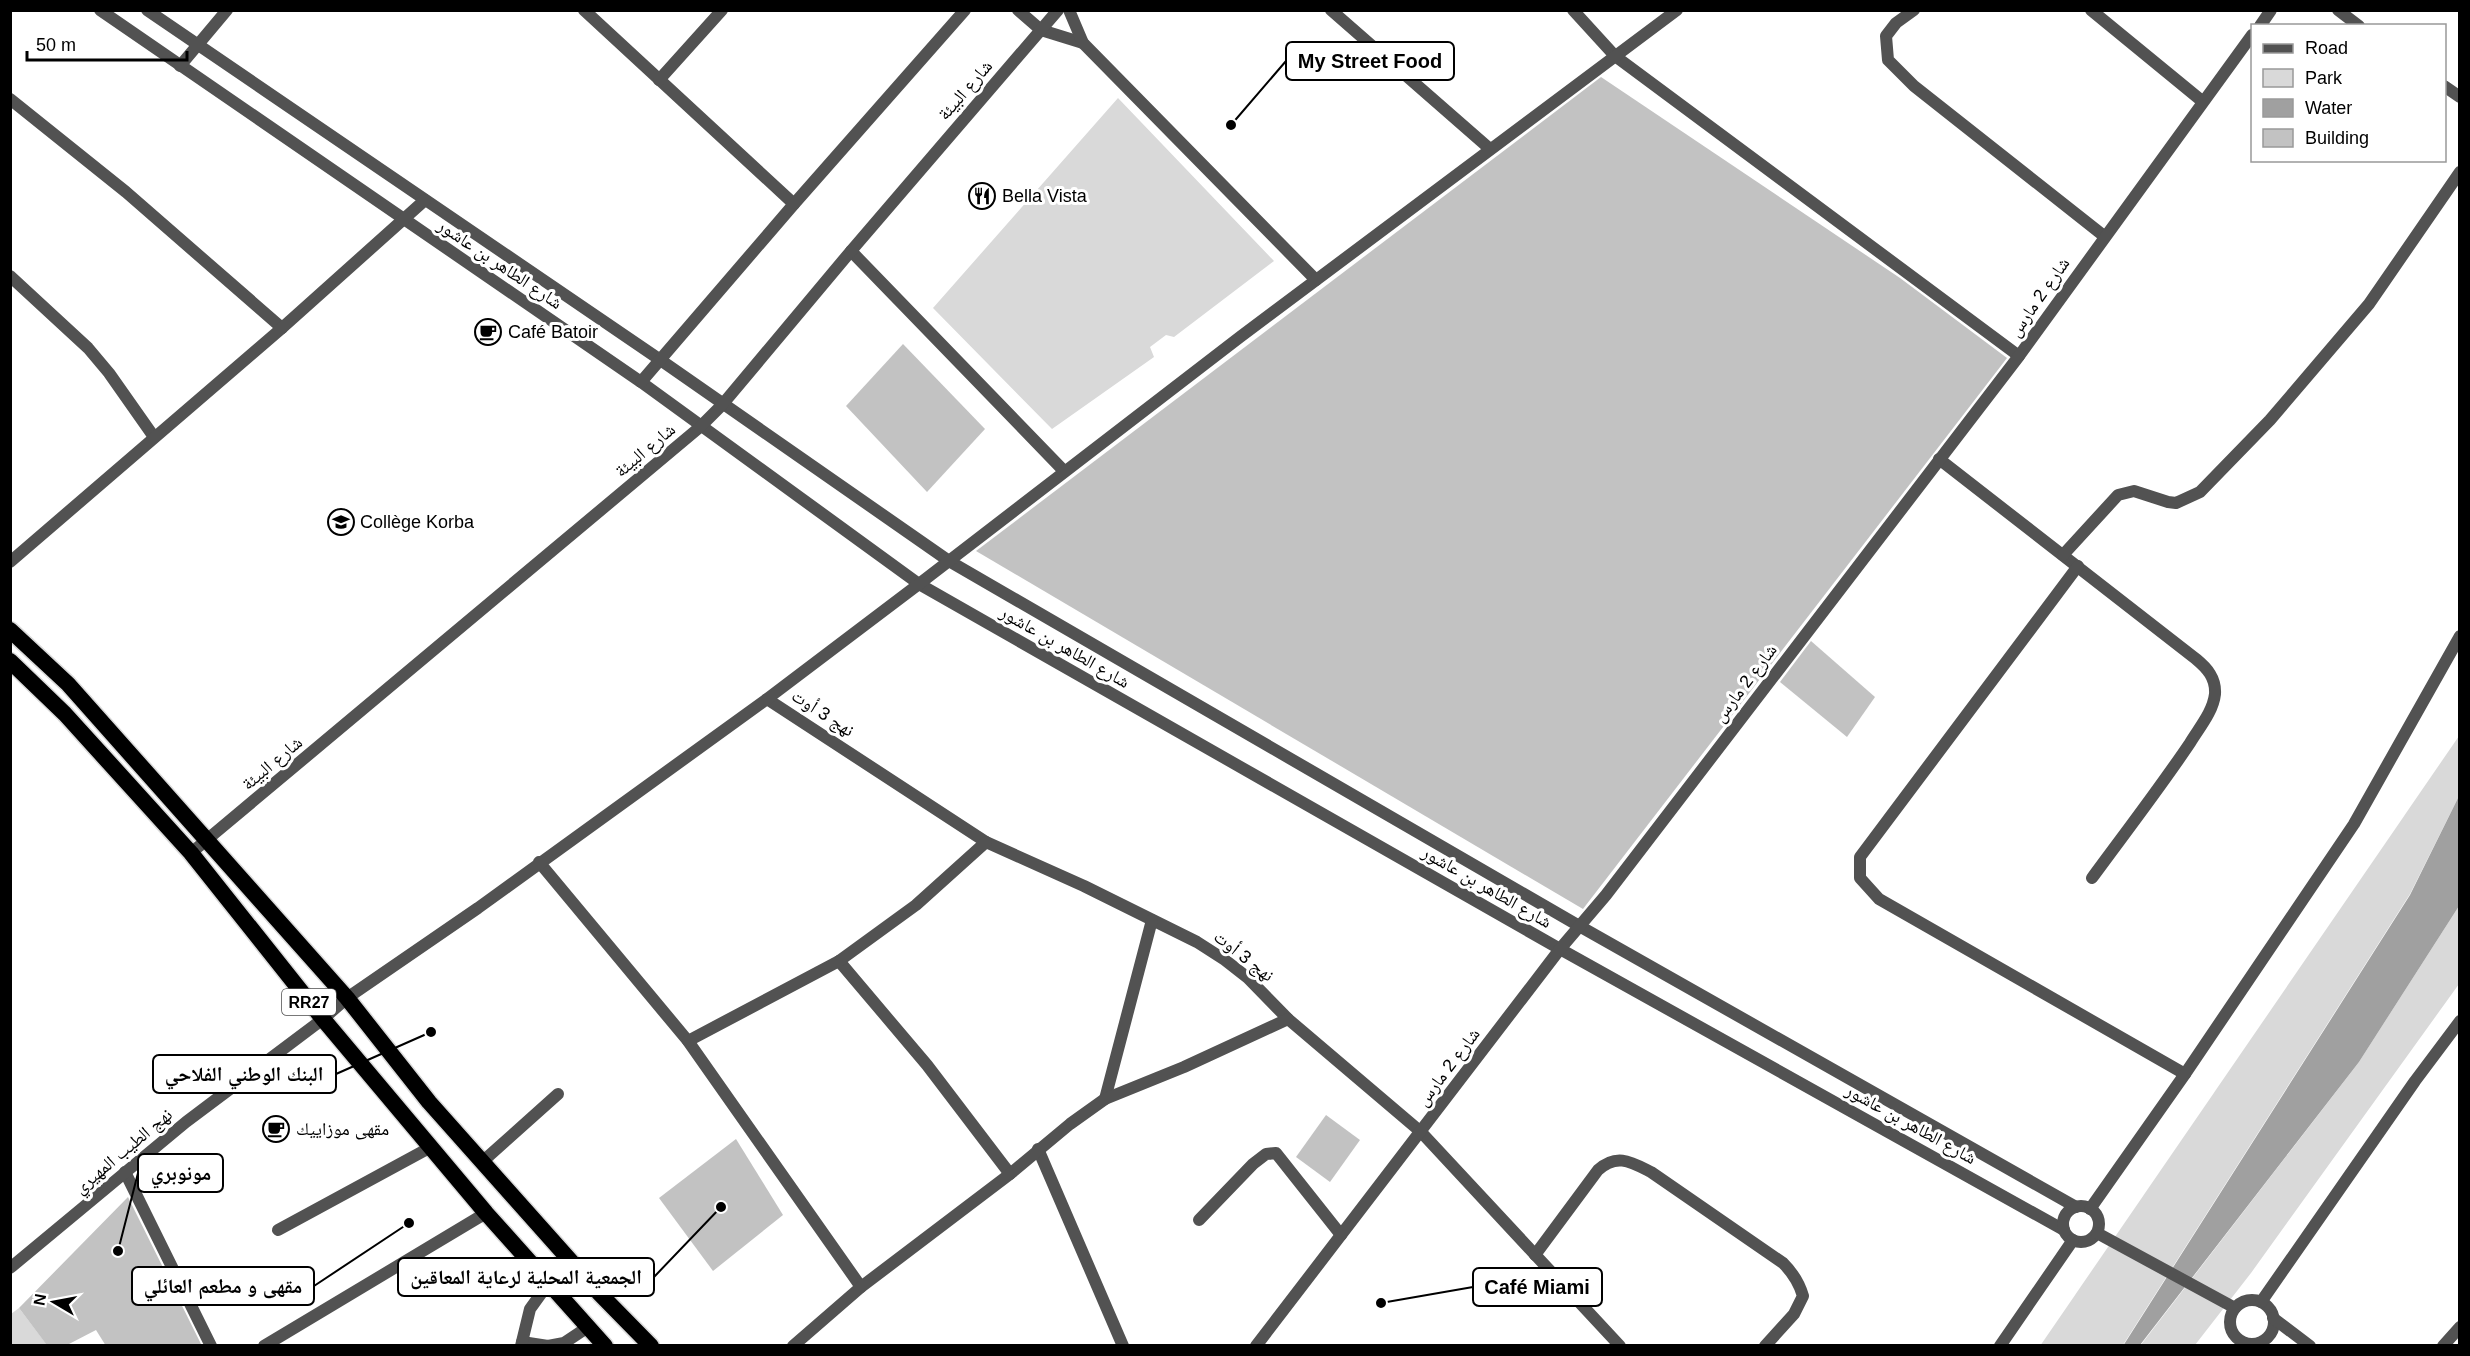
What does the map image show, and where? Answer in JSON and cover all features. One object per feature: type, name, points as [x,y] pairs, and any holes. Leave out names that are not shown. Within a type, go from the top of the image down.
[{"type":"highway","name":"RR27","points":[[10,630],[68,684],[347,998],[429,1102],[600,1294],[651,1346]]},
{"type":"highway","name":"RR27","points":[[10,661],[65,714],[190,853],[323,1019],[486,1213],[605,1346]]},
{"type":"street","name":"شارع الطاهر بن عاشور","points":[[100,10],[402,220],[641,382],[919,584],[1560,949],[2064,1230]]},
{"type":"street","name":"شارع الطاهر بن عاشور","points":[[147,10],[659,359],[949,561],[1581,927],[2076,1207]]},
{"type":"street","points":[[180,66],[227,10]]},
{"type":"street","points":[[584,10],[794,204]]},
{"type":"street","points":[[659,80],[722,10]]},
{"type":"street","points":[[641,382],[965,10]]},
{"type":"street","points":[[1018,10],[1041,30],[1083,43]]},
{"type":"street","name":"شارع البيئة","points":[[190,853],[700,427],[723,405],[851,251],[1058,10]]},
{"type":"street","points":[[1069,10],[1083,43],[1316,280]]},
{"type":"street","points":[[1331,10],[1490,149]]},
{"type":"street","points":[[1573,10],[1615,56],[2019,356]]},
{"type":"street","name":"نهج الطيب المهيري","points":[[10,1268],[195,1115],[323,1019],[347,998],[478,908],[767,699],[1316,280],[1677,10]]},
{"type":"street","points":[[1914,10],[1896,23],[1886,36],[1888,60],[1914,86],[2104,236]]},
{"type":"street","points":[[2091,10],[2202,101]]},
{"type":"street","points":[[2260,24],[2271,10]]},
{"type":"street","points":[[2338,10],[2356,24]]},
{"type":"street","name":"شارع 2 مارس","points":[[1261,1344],[1341,1235],[1560,949],[1581,927],[2019,356],[2202,101],[2251,38]]},
{"type":"street","points":[[2446,87],[2460,97]]},
{"type":"street","points":[[10,99],[126,192],[282,328]]},
{"type":"street","points":[[2063,555],[2118,495],[2134,491],[2158,500],[2176,502],[2200,492],[2270,420],[2369,304],[2460,172]]},
{"type":"street","points":[[10,562],[282,328],[425,200]]},
{"type":"street","points":[[851,251],[1064,471]]},
{"type":"street","points":[[10,276],[88,348],[109,373],[154,437]]},
{"type":"street","points":[[1939,459],[2208,669],[2215,692],[2208,714],[2176,764],[2092,878]]},
{"type":"street","points":[[2078,566],[1860,857],[1860,878],[1879,899],[2185,1074]]},
{"type":"street","points":[[2090,1209],[2185,1074],[2354,824],[2460,636]]},
{"type":"street","name":"نهج 3 أوت","points":[[767,699],[986,842],[1197,942],[1225,960],[1248,978],[1288,1019],[1421,1132],[1620,1346]]},
{"type":"street","points":[[688,1041],[839,961],[916,905],[986,842]]},
{"type":"street","points":[[539,862],[688,1041],[861,1287]]},
{"type":"street","points":[[1105,1099],[1152,920]]},
{"type":"street","points":[[839,961],[927,1065],[1010,1174]]},
{"type":"street","points":[[793,1346],[861,1287],[1105,1099],[1184,1067],[1288,1019]]},
{"type":"street","points":[[2261,1302],[2415,1081],[2460,1021]]},
{"type":"street","points":[[482,1162],[558,1094]]},
{"type":"street","points":[[278,1230],[431,1147]]},
{"type":"street","points":[[1038,1149],[1123,1346]]},
{"type":"street","points":[[1200,1220],[1252,1164],[1266,1154],[1276,1153],[1341,1235]]},
{"type":"street","points":[[1534,1255],[1598,1170],[1607,1162],[1617,1160],[1630,1162],[1651,1172],[1793,1273],[1800,1284],[1803,1296],[1794,1314],[1766,1346]]},
{"type":"street","points":[[125,1172],[211,1346]]},
{"type":"street","points":[[2076,1207],[2090,1209],[2098,1219],[2097,1233],[2087,1241],[2073,1240],[2064,1230],[2065,1216],[2076,1207]]},
{"type":"street","points":[[264,1346],[486,1213]]},
{"type":"street","points":[[2097,1233],[2231,1305],[2248,1300],[2261,1302],[2271,1312],[2273,1318],[2271,1332],[2262,1341],[2248,1344],[2233,1342],[2230,1326],[2231,1305]]},
{"type":"street","points":[[2000,1346],[2073,1240]]},
{"type":"street","points":[[548,1284],[530,1309],[521,1344],[548,1346],[564,1342],[588,1327]]},
{"type":"street","points":[[2273,1318],[2310,1346]]},
{"type":"street","points":[[2443,1346],[2460,1327]]},
{"type":"street","points":[[2262,1341],[2275,1346]]},
{"type":"green space","points":[[1118,98],[1274,261],[1174,337],[1166,335],[1150,347],[1154,357],[1052,429],[933,308]]},
{"type":"green space","points":[[2459,736],[2459,796],[2410,894],[2123,1345],[2040,1346]]},
{"type":"green space","points":[[2459,906],[2459,984],[2251,1273],[2195,1345],[2140,1346],[2359,1062]]},
{"type":"green space","points":[[19,1308],[47,1345],[11,1345],[11,1314]]},
{"type":"water","points":[[2459,796],[2459,906],[2359,1062],[2140,1345],[2123,1346],[2410,895]]},
{"type":"building","points":[[1601,77],[1900,278],[2007,358],[1583,909],[976,551]]},
{"type":"building","points":[[903,344],[985,429],[927,492],[846,406]]},
{"type":"building","points":[[1811,641],[1875,697],[1847,737],[1780,682]]},
{"type":"building","points":[[1326,1115],[1360,1140],[1330,1182],[1296,1157]]},
{"type":"building","points":[[736,1139],[783,1215],[713,1271],[659,1198]]},
{"type":"building","points":[[128,1197],[202,1346],[106,1346],[96,1330],[69,1344],[46,1344],[19,1308]]},
{"type":"place","name":"My Street Food","points":[[1231,125]]},
{"type":"place","name":"Bella Vista","points":[[982,196]]},
{"type":"place","name":"Café Batoir","points":[[488,332]]},
{"type":"place","name":"Collège Korba","points":[[341,522]]},
{"type":"place","name":"البنك الوطني الفلاحي","points":[[431,1032]]},
{"type":"place","name":"مقهى موزاييك","points":[[276,1129]]},
{"type":"place","name":"الجمعية المحلية لرعاية المعاقين","points":[[721,1207]]},
{"type":"place","name":"مقهى و مطعم العائلي","points":[[409,1223]]},
{"type":"place","name":"مونوبري","points":[[118,1251]]},
{"type":"place","name":"Café Miami","points":[[1381,1303]]}]
